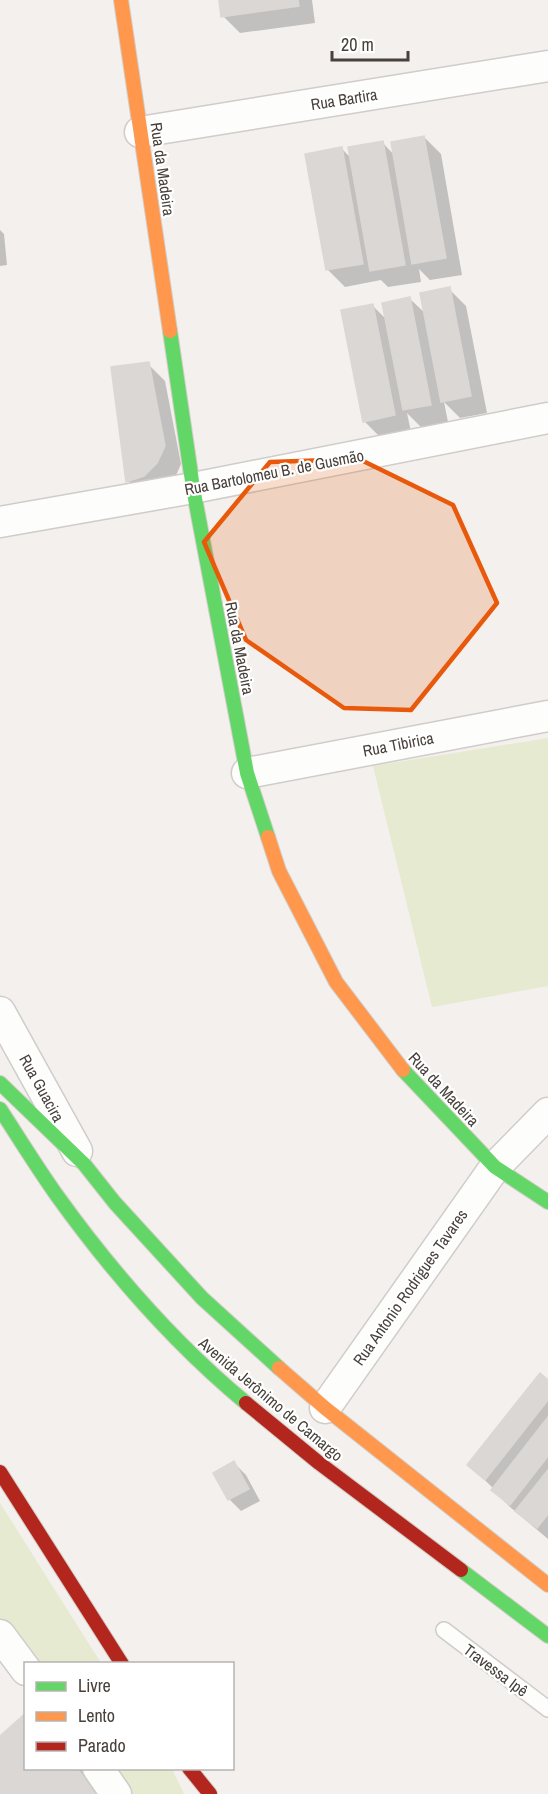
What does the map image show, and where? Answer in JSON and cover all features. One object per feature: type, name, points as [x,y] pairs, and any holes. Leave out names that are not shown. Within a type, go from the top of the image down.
[{"type":"main road","name":"Rua da Madeira","points":[[121,0],[194,488],[247,772],[279,871],[336,982],[404,1072],[495,1167],[548,1202]]},
{"type":"main road","name":"Avenida Jerônimo de Camargo","points":[[0,1083],[84,1164],[202,1298],[325,1408],[548,1585]]},
{"type":"main road","name":"Avenida Jerônimo de Camargo","points":[[0,1109],[58,1197],[126,1282],[162,1324],[222,1383],[319,1463],[548,1636]]},
{"type":"main road","points":[[2,1479],[121,1662]]},
{"type":"main road","points":[[189,1770],[198,1794]]},
{"type":"main road","points":[[190,1770],[210,1794]]},
{"type":"street","name":"Rua Bartira","points":[[140,132],[548,66]]},
{"type":"street","name":"Rua Bartolomeu B. de Gusmão","points":[[0,522],[194,488],[548,418]]},
{"type":"street","name":"Rua Tibirica","points":[[247,772],[548,716]]},
{"type":"street","name":"Rua Guacira","points":[[0,1012],[84,1164]]},
{"type":"street","name":"Rua Antonio Rodrigues Tavares","points":[[325,1408],[495,1167],[548,1113]]},
{"type":"street","points":[[0,1635],[24,1667]]},
{"type":"street","points":[[99,1770],[116,1794]]},
{"type":"lane","name":"Travessa Ipê","points":[[444,1630],[548,1709]]},
{"type":"highlighted area","points":[[359,459],[453,505],[497,603],[411,710],[344,708],[246,640],[204,542],[270,462]]},
{"type":"green space","points":[[548,738],[548,986],[432,1007],[373,766]]},
{"type":"green space","points":[[0,1503],[100,1662],[30,1662],[0,1619]]},
{"type":"green space","points":[[106,1770],[172,1770],[184,1794],[123,1794]]},
{"type":"building","points":[[219,0],[298,0],[299,6],[221,17]]},
{"type":"building","points":[[424,136],[446,258],[412,264],[391,142]]},
{"type":"building","points":[[383,141],[405,265],[370,271],[348,147]]},
{"type":"building","points":[[342,147],[363,264],[326,270],[305,154]]},
{"type":"building","points":[[450,287],[471,396],[441,402],[420,293]]},
{"type":"building","points":[[410,297],[431,405],[403,410],[382,303]]},
{"type":"building","points":[[373,304],[395,415],[363,422],[341,310]]},
{"type":"building","points":[[149,362],[165,446],[157,463],[144,476],[126,482],[111,367]]},
{"type":"building","points":[[540,1373],[548,1380],[548,1400],[485,1480],[467,1465]]},
{"type":"building","points":[[548,1417],[548,1456],[510,1505],[491,1490]]},
{"type":"building","points":[[234,1461],[249,1489],[228,1500],[213,1473]]},
{"type":"building","points":[[548,1470],[548,1514],[537,1528],[515,1511]]},
{"type":"building","points":[[24,1715],[24,1770],[78,1770],[95,1794],[0,1794],[0,1736]]},
{"type":"traffic: fast","points":[[170,331],[193,488],[247,773],[268,837]]},
{"type":"traffic: fast","points":[[403,1070],[495,1167],[548,1202]]},
{"type":"traffic: fast","points":[[0,1083],[84,1164],[115,1203],[202,1298],[279,1368]]},
{"type":"traffic: fast","points":[[0,1109],[58,1197],[122,1280],[194,1356],[246,1403]]},
{"type":"traffic: fast","points":[[461,1570],[548,1636]]},
{"type":"traffic: slow","points":[[121,0],[170,331]]},
{"type":"traffic: slow","points":[[268,837],[279,871],[336,982],[403,1070]]},
{"type":"traffic: slow","points":[[279,1368],[325,1408],[548,1585]]},
{"type":"traffic: jam","points":[[246,1403],[319,1463],[461,1570]]},
{"type":"traffic: jam","points":[[0,1472],[121,1662]]},
{"type":"traffic: jam","points":[[191,1770],[210,1794]]}]
